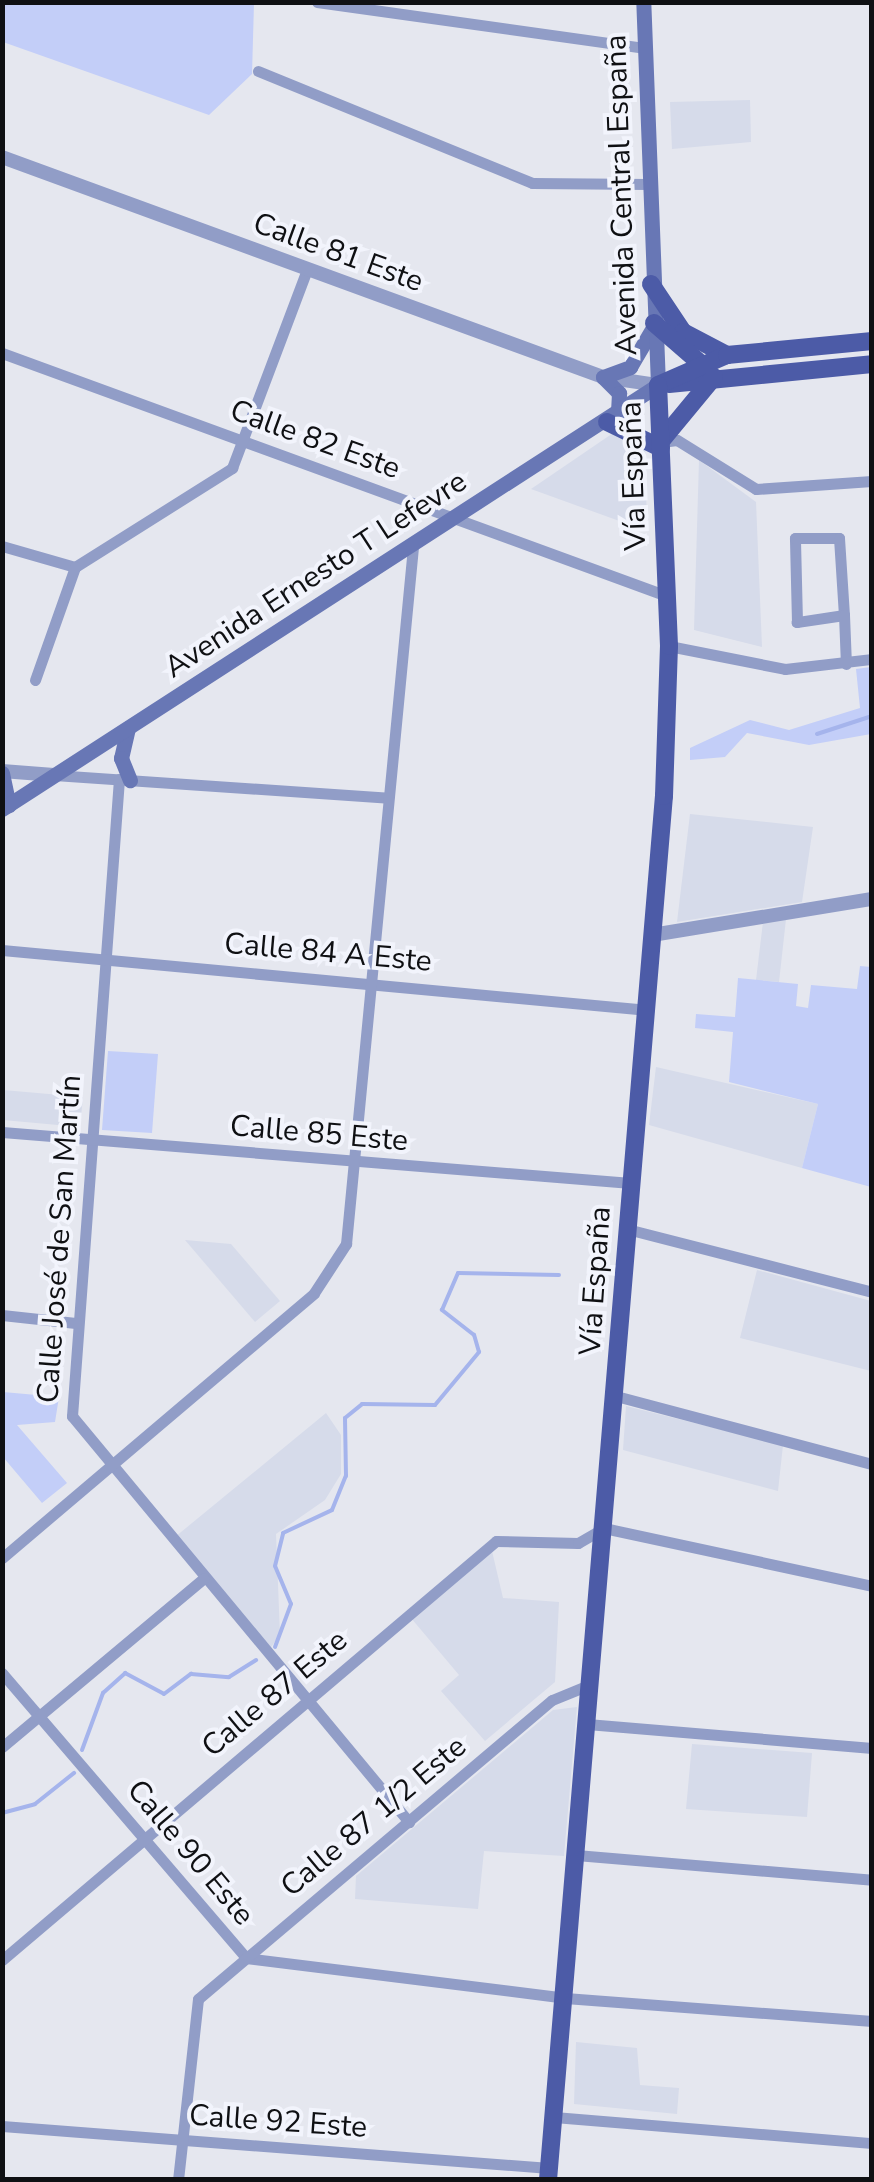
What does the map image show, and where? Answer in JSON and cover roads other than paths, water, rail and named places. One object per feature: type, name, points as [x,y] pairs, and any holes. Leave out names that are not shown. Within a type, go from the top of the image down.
[{"type":"main road","name":"Avenida Central España","points":[[642,2],[658,385]]},
{"type":"main road","points":[[652,284],[688,337],[727,355]]},
{"type":"main road","points":[[700,362],[654,323],[639,358],[602,377],[620,396],[612,418],[661,445],[715,377]]},
{"type":"main road","points":[[658,385],[700,362],[727,355],[872,340]]},
{"type":"main road","points":[[658,385],[872,364]]},
{"type":"main road","name":"Avenida Ernesto T Lefevre","points":[[6,807],[658,385]]},
{"type":"main road","name":"Vía España","points":[[549,2174],[648,1010],[669,646],[658,385]]},
{"type":"main road","points":[[125,779],[120,754],[128,728]]},
{"type":"main road","points":[[2,772],[6,807]]},
{"type":"street","points":[[316,2],[644,48]]},
{"type":"street","points":[[258,71],[532,183],[648,184]]},
{"type":"street","name":"Calle 81 Este","points":[[2,158],[602,377],[658,385]]},
{"type":"street","points":[[35,680],[75,567],[226,474],[246,442],[306,272]]},
{"type":"street","name":"Calle 82 Este","points":[[2,352],[667,596]]},
{"type":"street","points":[[661,445],[677,440],[756,489],[872,480]]},
{"type":"street","points":[[844,615],[797,622],[794,538],[839,538],[844,615],[846,664]]},
{"type":"street","points":[[2,546],[75,567]]},
{"type":"street","points":[[2,1558],[322,1283],[346,1244],[360,1163],[371,981],[412,547]]},
{"type":"street","points":[[669,646],[785,669],[872,659]]},
{"type":"street","points":[[2,772],[388,798]]},
{"type":"street","name":"Calle José de San Martín","points":[[125,779],[104,958],[72,1416],[110,1468],[409,1822]]},
{"type":"street","points":[[652,935],[872,899]]},
{"type":"street","name":"Calle 84 A Este","points":[[2,950],[371,981],[648,1010]]},
{"type":"street","name":"Calle 85 Este","points":[[2,1132],[631,1183]]},
{"type":"street","points":[[627,1229],[872,1292]]},
{"type":"street","points":[[2,1315],[76,1323]]},
{"type":"street","points":[[616,1396],[872,1464]]},
{"type":"street","points":[[604,1528],[872,1586]]},
{"type":"street","name":"Calle 87 Este","points":[[2,1960],[481,1548],[578,1543],[604,1528]]},
{"type":"street","points":[[2,1747],[204,1578]]},
{"type":"street","name":"Calle 90 Este","points":[[2,1673],[246,1958],[565,1998],[872,2021]]},
{"type":"street","name":"Calle 87 1/2 Este","points":[[178,2180],[191,2013],[246,1958],[552,1700],[591,1684]]},
{"type":"street","points":[[588,1724],[872,1748]]},
{"type":"street","points":[[576,1855],[872,1880]]},
{"type":"street","points":[[554,2117],[872,2143]]},
{"type":"street","name":"Calle 92 Este","points":[[2,2126],[549,2174]]},
{"type":"waterway","points":[[817,734],[872,716]]},
{"type":"waterway","points":[[275,1647],[291,1604],[275,1566],[283,1533],[332,1510],[346,1476],[345,1418],[362,1404],[435,1405],[479,1352],[474,1335],[442,1310],[458,1273],[559,1275]]},
{"type":"waterway","points":[[82,1750],[103,1693],[125,1673],[164,1694],[191,1674],[229,1677],[256,1660]]},
{"type":"waterway","points":[[2,1813],[35,1804],[74,1773]]}]
